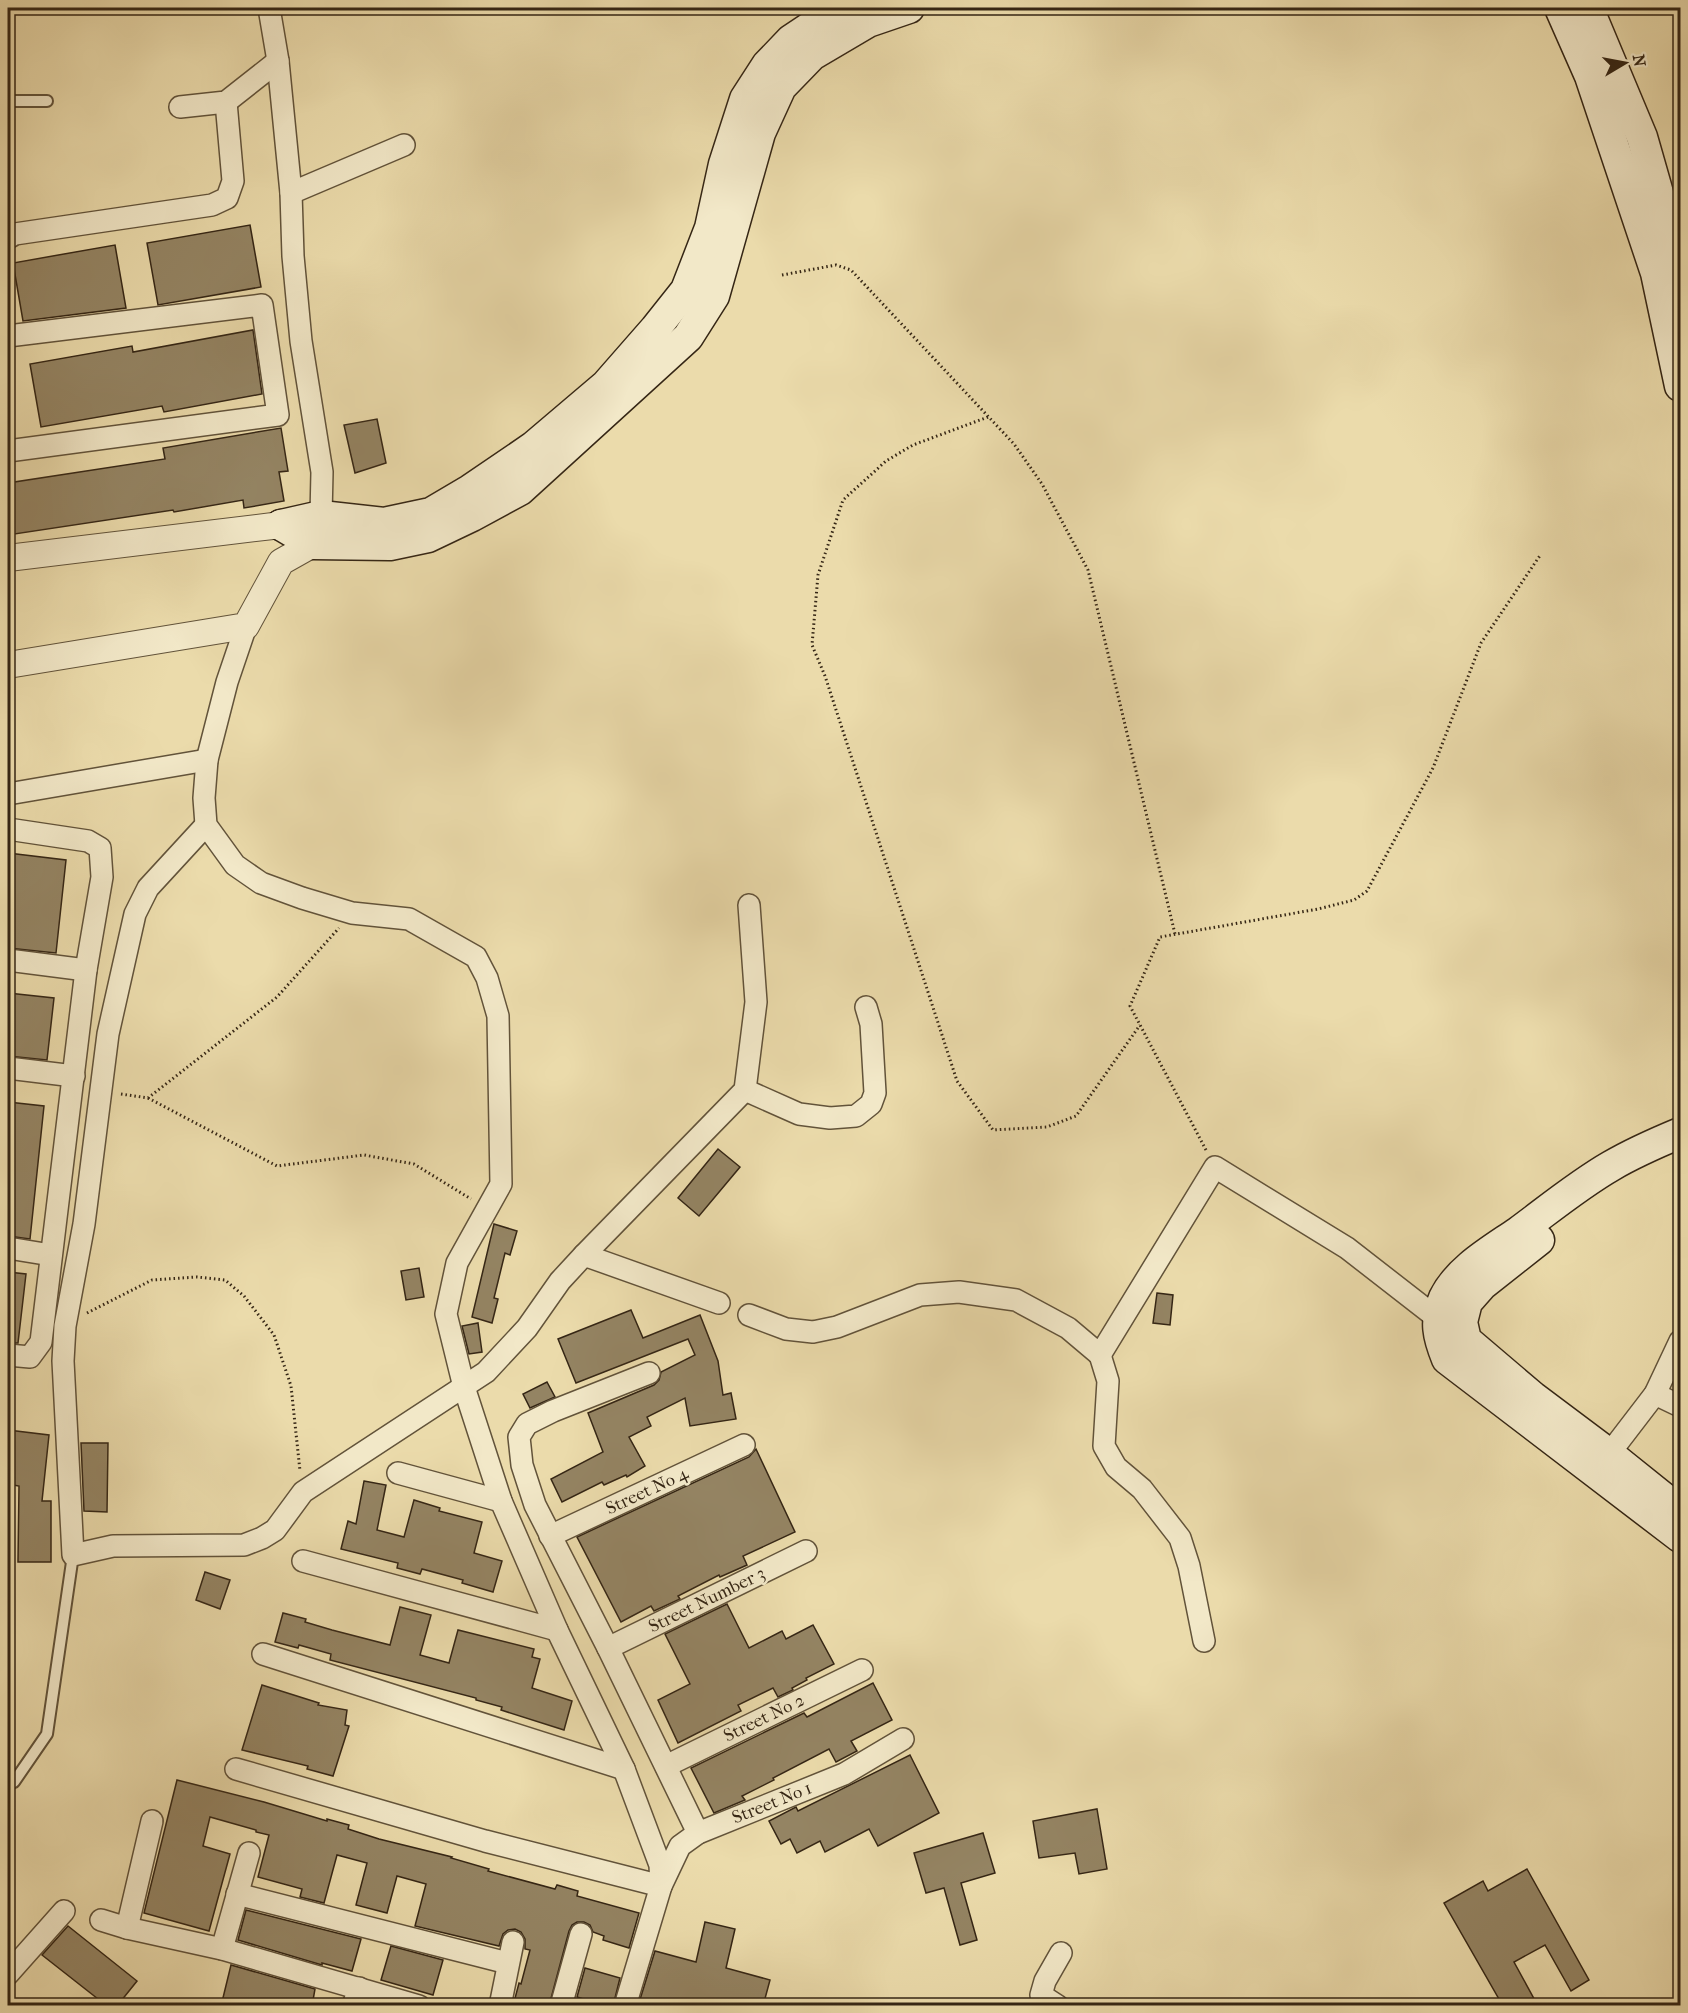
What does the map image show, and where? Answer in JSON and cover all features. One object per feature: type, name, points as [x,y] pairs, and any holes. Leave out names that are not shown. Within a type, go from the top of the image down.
[{"type":"main road","points":[[317,530],[384,523],[431,513],[470,490],[533,447],[606,385],[686,290],[710,228],[724,164],[751,90],[767,65],[791,40],[839,8]]},
{"type":"main road","points":[[281,525],[390,545],[428,537],[520,490],[688,337],[714,296],[760,133],[781,87],[812,55],[868,22],[909,8]]},
{"type":"main road","points":[[1560,8],[1590,76],[1656,273],[1680,386]]},
{"type":"main road","points":[[1588,8],[1642,137],[1680,270]]},
{"type":"main road","points":[[1680,1133],[1648,1146],[1609,1167],[1462,1273],[1445,1297],[1437,1318],[1440,1340],[1447,1359],[1680,1537]]},
{"type":"main road","points":[[1680,1155],[1628,1178],[1535,1244],[1482,1285],[1467,1302],[1462,1322],[1466,1340],[1533,1397],[1680,1511]]},
{"type":"street","points":[[269,8],[278,61],[291,193],[301,341],[322,472],[317,530],[281,562],[246,626],[227,682],[207,760],[204,798],[207,825],[236,865],[261,882],[302,898],[352,913],[409,919],[476,957],[488,978],[498,1016],[501,1184],[457,1263],[446,1314],[464,1387],[501,1502],[557,1630],[624,1769],[660,1865],[660,1886],[625,2006]]},
{"type":"street","points":[[180,107],[226,102],[278,61]]},
{"type":"street","points":[[8,238],[15,234],[212,205],[227,198],[233,181],[226,102]]},
{"type":"street","points":[[291,193],[404,145]]},
{"type":"street","points":[[8,336],[262,305],[278,415],[8,451]]},
{"type":"street","points":[[8,558],[281,525]]},
{"type":"street","points":[[8,664],[246,626]]},
{"type":"street","points":[[8,794],[207,760]]},
{"type":"street","points":[[207,825],[148,888],[135,914],[108,1034],[84,1224],[65,1326],[63,1361],[73,1555],[113,1546],[244,1545],[262,1538],[275,1530],[303,1492],[486,1372],[527,1328],[560,1281],[745,1090],[756,1002],[749,905]]},
{"type":"street","points":[[8,829],[88,841],[100,848],[102,877],[86,970],[41,1342],[30,1358],[8,1355]]},
{"type":"street","points":[[8,960],[86,970]]},
{"type":"street","points":[[745,1090],[799,1114],[830,1118],[856,1116],[872,1104],[874,1093],[872,1024],[866,1007]]},
{"type":"street","points":[[8,1068],[74,1076]]},
{"type":"street","points":[[1100,1355],[1215,1167],[1347,1248],[1437,1318]]},
{"type":"street","points":[[8,1248],[51,1256]]},
{"type":"street","points":[[584,1255],[718,1303]]},
{"type":"street","points":[[749,1315],[786,1329],[813,1332],[837,1327],[920,1295],[960,1293],[1016,1300],[1068,1328],[1100,1355],[1108,1381],[1104,1446],[1116,1467],[1142,1489],[1180,1538],[1189,1566],[1204,1641]]},
{"type":"street","points":[[1609,1454],[1655,1394],[1680,1341]]},
{"type":"street","points":[[649,1373],[553,1411],[527,1424],[519,1437],[522,1465],[535,1505],[698,1833]]},
{"type":"street","points":[[1655,1394],[1680,1406]]},
{"type":"street","name":"Street No 4","points":[[550,1536],[744,1445]]},
{"type":"street","points":[[398,1473],[501,1502]]},
{"type":"street","name":"Street Number 3","points":[[608,1648],[806,1551]]},
{"type":"street","points":[[303,1561],[557,1630]]},
{"type":"street","points":[[263,1654],[624,1769]]},
{"type":"street","name":"Street No 2","points":[[666,1766],[862,1670]]},
{"type":"street","name":"Street No 1","points":[[660,1886],[680,1846],[698,1833],[844,1774],[903,1739]]},
{"type":"street","points":[[236,1768],[485,1841],[660,1886]]},
{"type":"street","points":[[127,1928],[152,1821]]},
{"type":"street","points":[[222,1949],[249,1853]]},
{"type":"street","points":[[237,1894],[510,1952],[500,2006]]},
{"type":"street","points":[[8,1974],[64,1911]]},
{"type":"street","points":[[101,1920],[222,1949],[356,1997],[419,2006]]},
{"type":"street","points":[[561,2006],[581,1935]]},
{"type":"street","points":[[1058,2006],[1041,1995],[1045,1981],[1061,1953]]},
{"type":"lane","points":[[8,102],[47,101]]},
{"type":"lane","points":[[14,1782],[47,1734],[73,1555]]},
{"type":"path","points":[[782,275],[836,265],[851,270],[1014,444],[1042,484],[1088,570],[1175,934]]},
{"type":"path","points":[[988,417],[913,445],[886,461],[843,500],[818,575],[812,645],[825,676],[957,1081],[993,1130],[1047,1127],[1076,1116],[1140,1025]]},
{"type":"path","points":[[1215,1167],[1130,1006],[1160,937],[1318,909],[1354,900],[1367,891],[1433,768],[1481,644],[1541,554]]},
{"type":"path","points":[[148,1098],[277,997],[352,913]]},
{"type":"path","points":[[102,1090],[148,1098],[277,1166],[364,1155],[414,1164],[488,1210]]},
{"type":"path","points":[[65,1326],[152,1280],[197,1277],[225,1280],[244,1296],[274,1335],[291,1386],[303,1492]]},
{"type":"building","points":[[250,225],[261,287],[158,305],[147,243]]},
{"type":"building","points":[[115,245],[126,308],[23,321],[13,263]]},
{"type":"building","points":[[253,330],[262,394],[164,412],[162,406],[41,427],[30,364],[132,346],[133,352]]},
{"type":"building","points":[[377,419],[386,463],[355,473],[344,425]]},
{"type":"building","points":[[281,428],[288,471],[279,472],[284,501],[244,508],[243,500],[8,535],[8,483],[165,459],[163,448]]},
{"type":"building","points":[[8,853],[66,860],[56,953],[8,948]]},
{"type":"building","points":[[8,993],[54,998],[47,1060],[8,1056]]},
{"type":"building","points":[[8,1102],[44,1106],[30,1239],[8,1236]]},
{"type":"building","points":[[718,1149],[740,1167],[699,1216],[678,1198]]},
{"type":"building","points":[[494,1224],[517,1231],[510,1255],[505,1253],[494,1298],[498,1299],[492,1323],[472,1317]]},
{"type":"building","points":[[419,1268],[424,1297],[406,1300],[401,1271]]},
{"type":"building","points":[[8,1272],[26,1274],[18,1343],[8,1343]]},
{"type":"building","points":[[1157,1293],[1173,1295],[1170,1325],[1153,1323]]},
{"type":"building","points":[[631,1310],[643,1338],[700,1315],[718,1361],[723,1395],[731,1393],[736,1419],[690,1426],[685,1398],[647,1417],[651,1426],[629,1437],[645,1466],[627,1477],[626,1475],[604,1485],[602,1482],[562,1502],[551,1479],[603,1452],[588,1413],[654,1385],[659,1380],[661,1372],[695,1355],[688,1339],[576,1383],[558,1339]]},
{"type":"building","points":[[478,1323],[482,1352],[469,1354],[462,1326]]},
{"type":"building","points":[[547,1382],[555,1397],[530,1408],[523,1394]]},
{"type":"building","points":[[8,1430],[49,1435],[42,1501],[51,1501],[51,1562],[18,1562],[19,1486],[8,1484]]},
{"type":"building","points":[[81,1443],[108,1443],[107,1512],[84,1511]]},
{"type":"building","points":[[756,1449],[795,1532],[743,1556],[747,1565],[720,1577],[719,1575],[678,1596],[680,1599],[654,1611],[651,1606],[621,1622],[577,1537],[749,1457]]},
{"type":"building","points":[[364,1481],[386,1485],[377,1530],[404,1537],[414,1500],[440,1508],[439,1511],[482,1522],[474,1553],[502,1561],[493,1592],[462,1583],[463,1580],[422,1569],[420,1574],[397,1568],[398,1563],[341,1549],[348,1521],[356,1524]]},
{"type":"building","points":[[205,1572],[230,1580],[220,1609],[196,1600]]},
{"type":"building","points":[[727,1604],[749,1648],[782,1631],[786,1639],[813,1625],[834,1664],[806,1678],[807,1680],[792,1688],[793,1690],[778,1697],[773,1688],[738,1705],[741,1711],[678,1743],[658,1700],[690,1684],[665,1634]]},
{"type":"building","points":[[400,1607],[431,1615],[420,1655],[449,1663],[458,1630],[534,1649],[532,1657],[540,1659],[532,1688],[572,1701],[564,1730],[501,1710],[502,1707],[476,1700],[476,1698],[330,1660],[331,1654],[299,1645],[298,1648],[275,1642],[283,1613],[306,1619],[305,1622],[390,1645]]},
{"type":"building","points":[[873,1683],[892,1720],[851,1741],[857,1751],[836,1762],[829,1749],[742,1796],[745,1800],[714,1813],[691,1768],[804,1713],[807,1717]]},
{"type":"building","points":[[262,1685],[319,1703],[318,1705],[347,1710],[345,1725],[349,1726],[333,1776],[307,1769],[308,1766],[242,1750]]},
{"type":"building","points":[[910,1755],[939,1813],[878,1846],[869,1829],[825,1852],[820,1841],[797,1853],[790,1839],[781,1844],[769,1821],[796,1807],[798,1811]]},
{"type":"building","points":[[177,1780],[349,1825],[348,1829],[379,1839],[452,1857],[489,1869],[488,1871],[555,1889],[557,1885],[578,1891],[577,1896],[639,1913],[629,1948],[603,1940],[604,1936],[593,1932],[590,1925],[577,1922],[569,1931],[549,2006],[513,2006],[530,1950],[525,1949],[525,1939],[521,1932],[515,1929],[508,1930],[503,1934],[499,1946],[415,1926],[426,1884],[397,1876],[387,1913],[356,1905],[367,1863],[337,1855],[324,1903],[300,1897],[302,1889],[258,1877],[269,1835],[210,1817],[203,1846],[230,1854],[209,1931],[144,1913]]},
{"type":"building","points":[[1097,1809],[1107,1869],[1079,1874],[1075,1853],[1039,1858],[1033,1821]]},
{"type":"building","points":[[983,1833],[995,1873],[961,1883],[977,1940],[960,1945],[944,1888],[926,1893],[914,1853]]},
{"type":"building","points":[[1527,1869],[1589,1980],[1571,1991],[1545,1945],[1514,1962],[1538,2006],[1503,2006],[1444,1903],[1483,1881],[1488,1891]]},
{"type":"building","points":[[246,1910],[361,1939],[352,1971],[322,1963],[322,1965],[238,1940]]},
{"type":"building","points":[[705,1922],[735,1929],[726,1968],[770,1980],[763,2006],[638,2006],[655,1951],[696,1962]]},
{"type":"building","points":[[68,1926],[137,1981],[117,2006],[107,2006],[42,1955]]},
{"type":"building","points":[[391,1946],[443,1960],[433,1995],[381,1980]]},
{"type":"building","points":[[231,1965],[315,1989],[312,2006],[221,2006]]},
{"type":"building","points":[[585,1968],[620,1978],[613,2006],[577,1997]]}]
